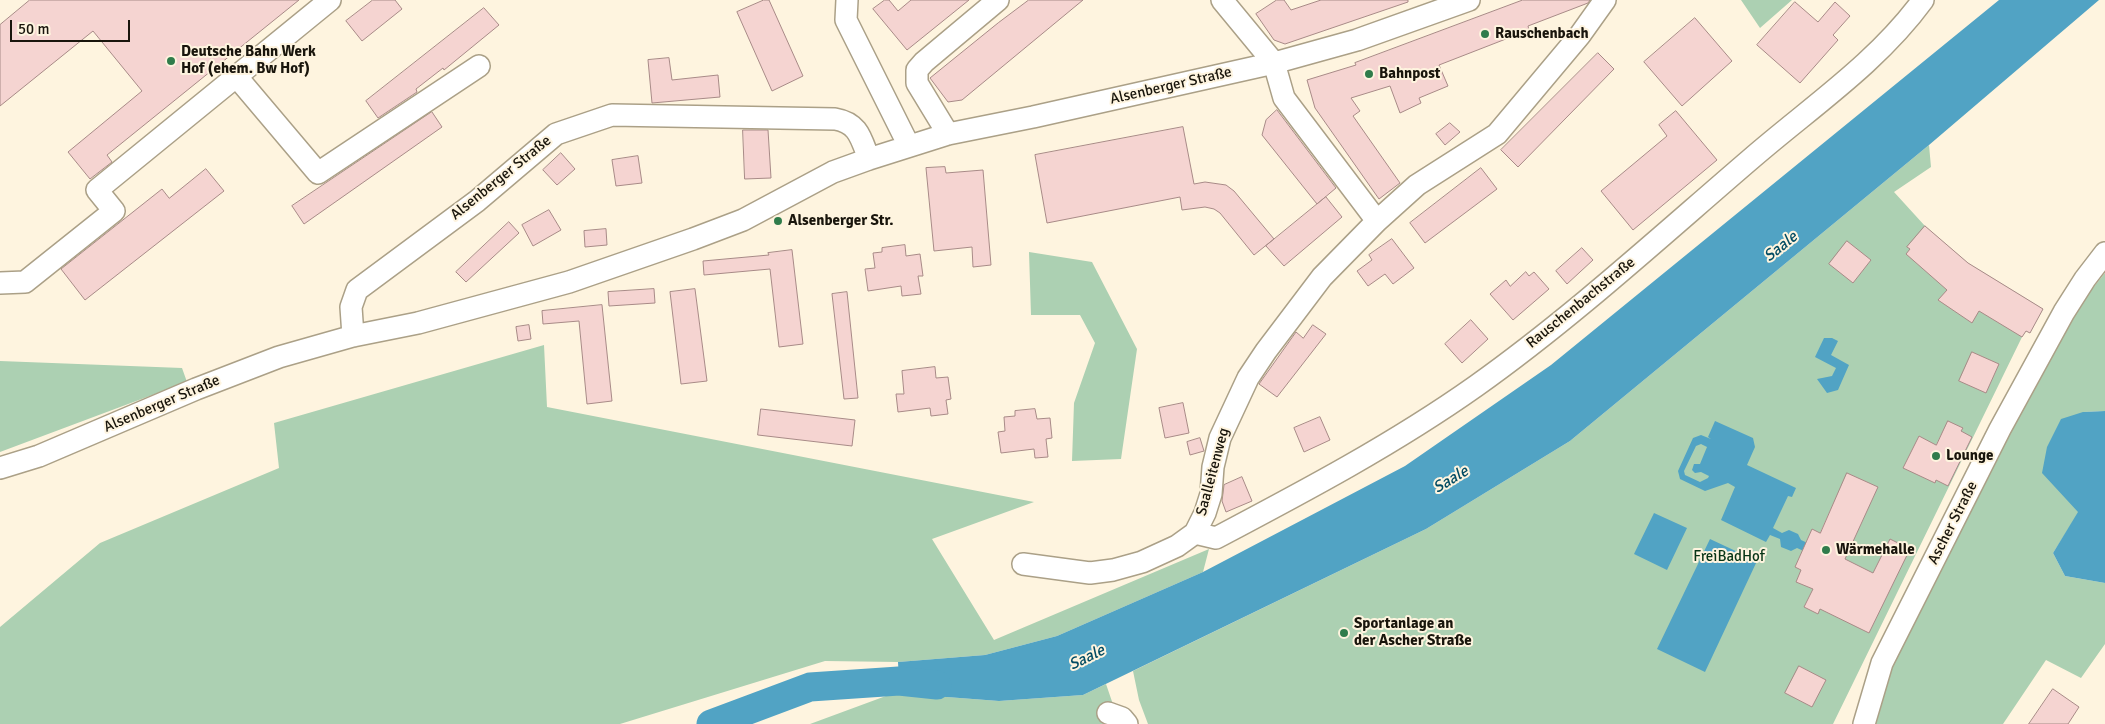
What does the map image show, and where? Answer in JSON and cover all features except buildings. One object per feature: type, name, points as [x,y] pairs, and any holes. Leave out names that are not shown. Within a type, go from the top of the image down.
[{"type":"street","points":[[0,283],[25,282],[114,211],[96,190],[330,0]]},
{"type":"street","points":[[847,0],[846,20],[909,146]]},
{"type":"street","points":[[948,134],[917,83],[917,70],[998,0]]},
{"type":"street","points":[[1222,0],[1274,63],[1284,98],[1377,221]]},
{"type":"street","name":"Alsenberger Straße","points":[[0,468],[39,456],[196,389],[279,357],[354,336],[418,323],[507,299],[569,282],[631,261],[743,220],[833,172],[869,158],[948,134],[1274,63],[1357,40],[1469,0]]},
{"type":"street","name":"Saalleitenweg","points":[[1023,564],[1090,573],[1113,570],[1142,562],[1177,546],[1195,533],[1205,513],[1210,494],[1213,466],[1220,438],[1248,378],[1322,277],[1377,221],[1417,185],[1497,134],[1580,35],[1605,0]]},
{"type":"street","name":"Rauschenbachstraße","points":[[1195,533],[1216,538],[1360,461],[1475,387],[1564,319],[1759,152],[1860,70],[1923,0]]},
{"type":"street","points":[[236,76],[318,173],[478,66]]},
{"type":"street","name":"Alsenberger Straße","points":[[354,336],[351,307],[357,290],[477,200],[556,134],[612,115],[835,119],[846,121],[856,128],[869,158]]},
{"type":"street","name":"Ascher Straße","points":[[1864,724],[1882,664],[2000,429],[2064,312],[2085,279],[2105,253]]},
{"type":"street","points":[[1108,713],[1122,718],[1127,724]]},
{"type":"green space","points":[[1741,0],[1792,0],[1760,28]]},
{"type":"green space","name":"FreiBadHof","points":[[1929,145],[1931,167],[1894,192],[1925,226],[1968,263],[2043,309],[2030,333],[2026,331],[2022,337],[1833,724],[1148,724],[1139,700],[1133,671],[1426,529],[1570,441]]},
{"type":"green space","points":[[1029,252],[1092,262],[1137,349],[1121,459],[1072,461],[1074,403],[1095,343],[1080,315],[1031,315]]},
{"type":"green space","points":[[2105,273],[2105,411],[2083,412],[2079,512],[2053,553],[2065,576],[2105,583],[2105,644],[2081,678],[2046,660],[2003,724],[1875,724],[1893,664],[2057,342],[2088,294]]},
{"type":"green space","points":[[544,345],[547,407],[1034,502],[932,539],[994,640],[1209,549],[1203,572],[1057,636],[985,655],[898,662],[825,661],[620,724],[0,724],[0,627],[100,543],[279,468],[274,423]]},
{"type":"green space","points":[[0,361],[182,368],[187,382],[0,452]]},
{"type":"green space","points":[[1106,684],[1119,722],[1110,724],[810,724],[894,693],[999,701],[1083,695]]},
{"type":"water","points":[[1999,0],[2099,0],[1929,145],[1570,441],[1426,529],[1083,695],[999,701],[894,693],[899,681],[898,662],[985,655],[1057,636],[1203,572],[1405,466],[1551,365]]},
{"type":"water","points":[[1824,338],[1832,338],[1838,341],[1831,355],[1849,365],[1838,390],[1827,393],[1817,379],[1832,376],[1836,368],[1815,357]]},
{"type":"water","points":[[2105,411],[2105,583],[2065,576],[2053,553],[2078,512],[2042,473],[2047,447],[2061,419],[2083,412]]},
{"type":"water","points":[[1715,421],[1753,438],[1755,447],[1747,465],[1796,488],[1792,497],[1788,496],[1773,528],[1782,533],[1789,530],[1798,534],[1801,540],[1812,545],[1808,553],[1797,548],[1791,551],[1781,547],[1780,539],[1770,535],[1766,542],[1721,520],[1735,487],[1728,483],[1705,491],[1680,479],[1678,471],[1693,438],[1701,435],[1711,439],[1708,437]],"holes":[[[1701,444],[1707,447],[1700,464],[1694,464],[1692,470],[1695,473],[1701,472],[1709,476],[1700,482],[1685,475],[1684,471],[1696,446]]]},
{"type":"water","points":[[1654,513],[1687,528],[1667,570],[1634,554]]},
{"type":"water","points":[[1710,539],[1757,561],[1705,672],[1657,649]]},
{"type":"waterway","name":"Saale","points":[[711,724],[810,687],[899,681],[937,685]]},
{"type":"place","name":"Rauschenbach","points":[[1485,34]]},
{"type":"place","name":"Deutsche Bahn Werk Hof (ehem. Bw Hof)","points":[[171,61]]},
{"type":"place","name":"Bahnpost","points":[[1369,74]]},
{"type":"place","name":"Alsenberger Str.","points":[[778,221]]},
{"type":"place","name":"Lounge","points":[[1936,456]]},
{"type":"place","name":"Wärmehalle","points":[[1826,550]]},
{"type":"place","name":"Sportanlage an der Ascher Straße","points":[[1344,633]]}]
